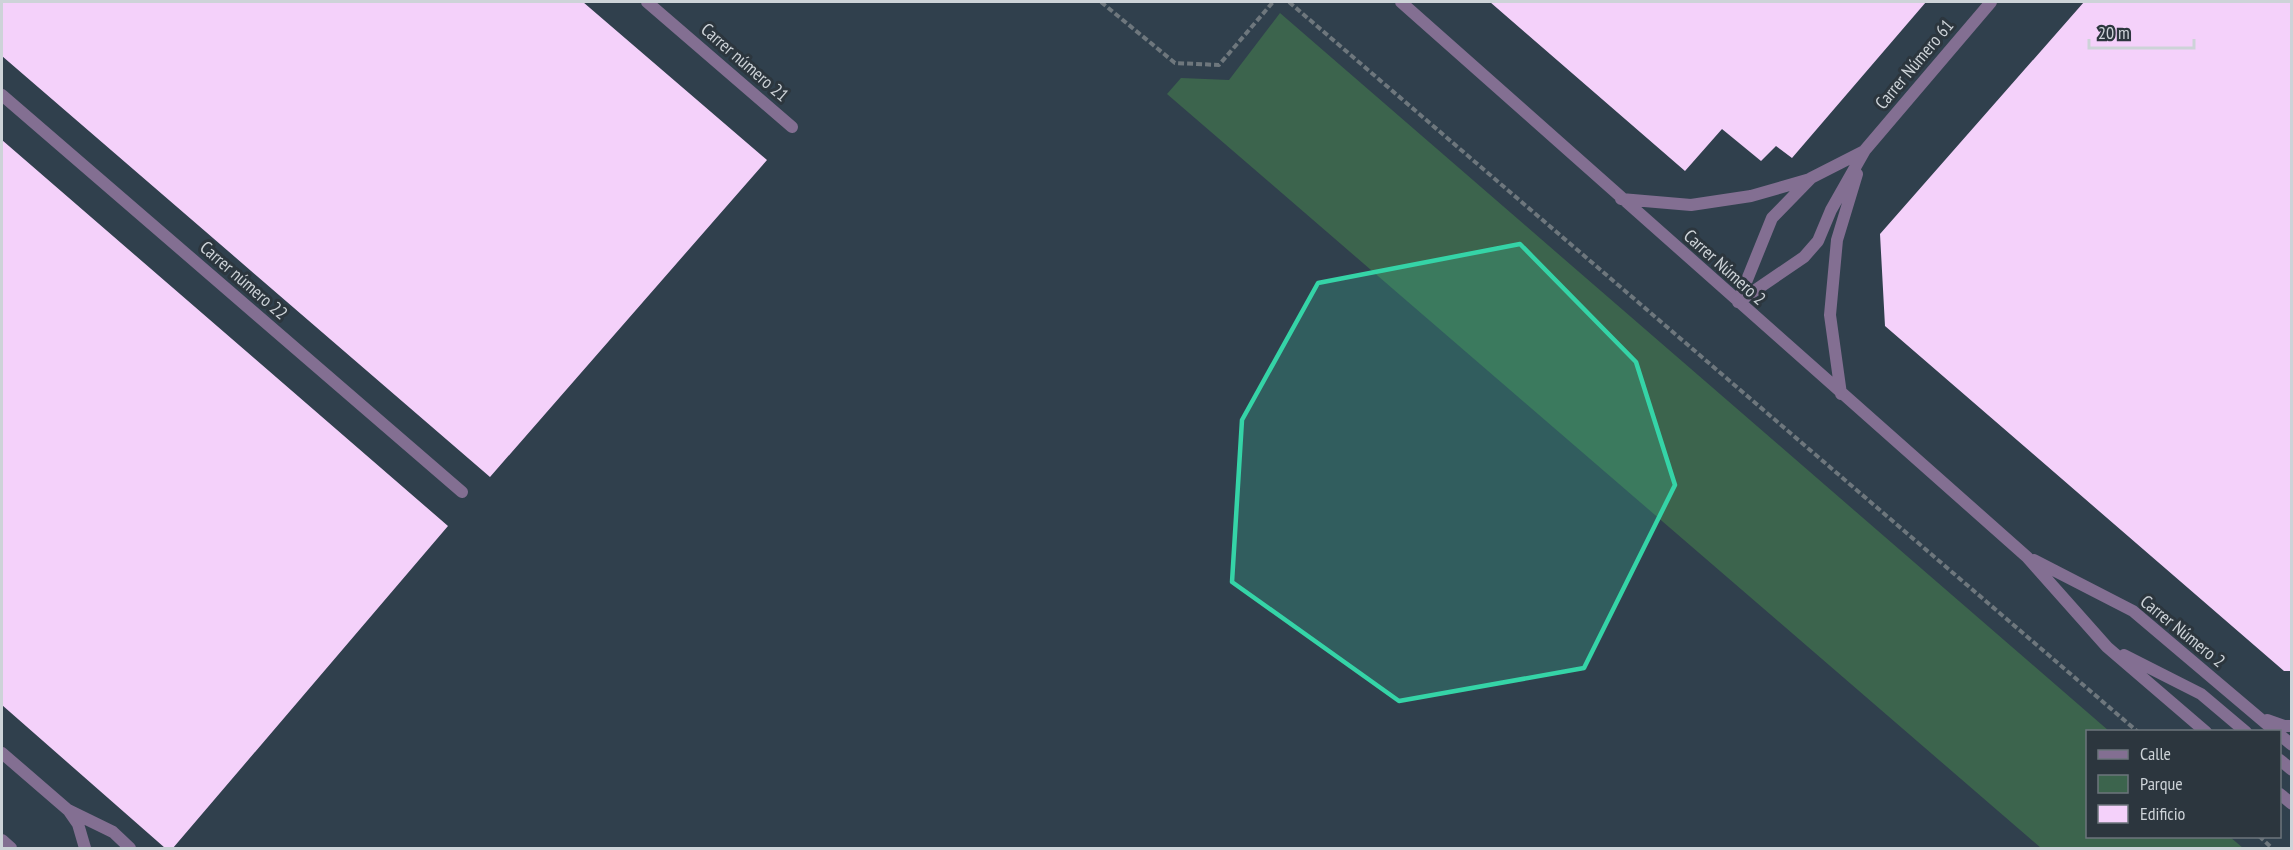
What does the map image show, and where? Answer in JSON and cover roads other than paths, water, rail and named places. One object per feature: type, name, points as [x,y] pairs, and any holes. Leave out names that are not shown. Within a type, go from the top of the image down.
[{"type":"street","name":"Carrer número 21","points":[[647,2],[792,127]]},
{"type":"street","name":"Carrer Número 2","points":[[1401,2],[2027,557],[2107,647],[2204,730]]},
{"type":"street","name":"Carrer Número 61","points":[[1738,302],[1804,257],[1818,241],[1831,210],[1865,150],[1991,2]]},
{"type":"street","name":"Carrer número 22","points":[[2,95],[462,492]]},
{"type":"street","name":"Carrer Número 61","points":[[1621,199],[1691,205],[1751,196],[1811,178],[1865,150]]},
{"type":"street","name":"Carrer Número 61","points":[[1841,394],[1830,315],[1837,240],[1865,150]]},
{"type":"street","name":"Carrer Número 61","points":[[1738,302],[1772,218],[1811,178]]},
{"type":"street","name":"Carrer Número 2","points":[[2027,557],[2133,611],[2274,730]]},
{"type":"street","name":"Carrer Número 2","points":[[2107,647],[2201,694],[2244,730]]},
{"type":"street","points":[[2258,716],[2284,726],[2292,726]]},
{"type":"street","points":[[2,753],[68,810],[78,824],[85,849]]},
{"type":"street","points":[[68,810],[113,832],[130,849]]},
{"type":"street","points":[[2,840],[11,849]]}]
